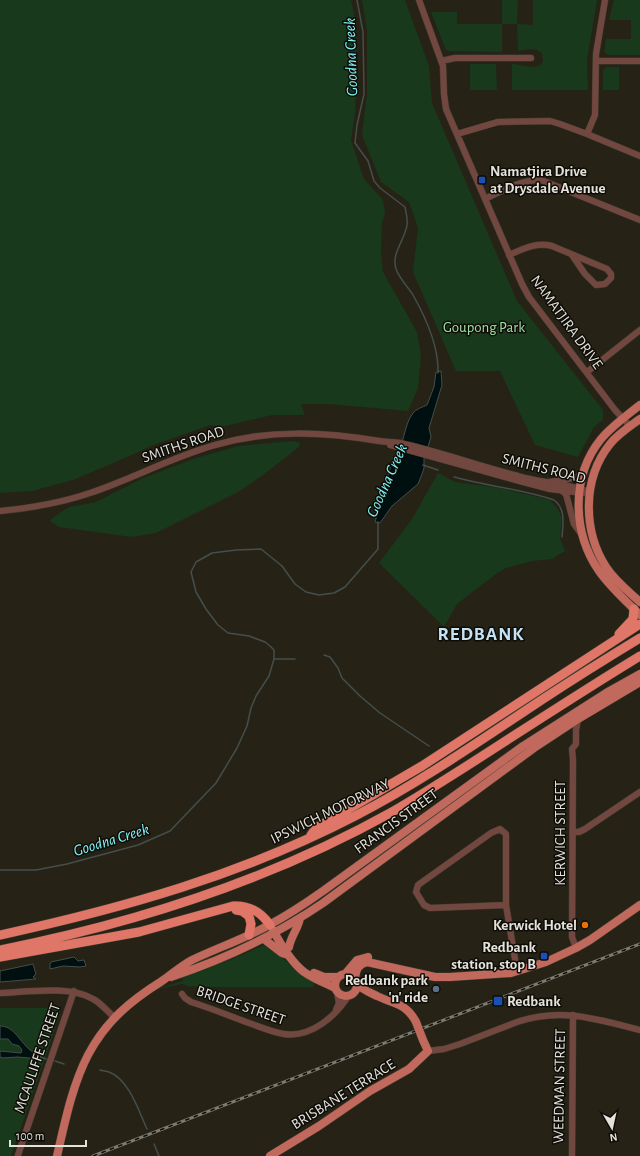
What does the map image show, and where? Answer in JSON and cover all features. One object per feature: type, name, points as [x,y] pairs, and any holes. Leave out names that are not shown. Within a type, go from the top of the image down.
[{"type":"highway","points":[[613,642],[633,619],[638,609]]},
{"type":"highway","points":[[308,839],[316,828],[422,766],[640,624]]},
{"type":"highway","name":"IPSWICH MOTORWAY","points":[[0,935],[89,915],[161,895],[244,867],[308,839],[355,816],[416,782],[563,686],[640,638]]},
{"type":"highway","name":"IPSWICH MOTORWAY","points":[[0,950],[73,934],[168,908],[241,883],[308,854],[373,822],[424,793],[640,656]]},
{"type":"highway","points":[[0,957],[139,932],[229,906],[245,906],[260,913],[275,930]]},
{"type":"highway","points":[[209,913],[233,910],[246,912],[250,916],[251,921],[249,935]]},
{"type":"main road","points":[[638,609],[601,574],[591,557],[583,537],[579,517],[580,491],[583,474],[594,449],[600,440],[622,419],[640,405]]},
{"type":"main road","points":[[638,609],[606,567],[598,551],[590,525],[588,507],[596,468],[604,452],[617,436],[640,419]]},
{"type":"main road","name":"FRANCIS STREET","points":[[163,980],[229,955],[264,939],[323,891],[523,746],[606,693],[640,674]]},
{"type":"main road","name":"FRANCIS STREET","points":[[57,1156],[72,1097],[82,1068],[95,1042],[114,1017],[140,994],[192,960],[249,935],[275,930],[300,918],[330,898],[493,777],[578,719],[640,682]]},
{"type":"main road","points":[[351,994],[356,988],[356,970],[360,965],[370,962],[428,976],[441,977],[517,971],[546,962],[576,948],[640,905]]},
{"type":"main road","points":[[289,951],[292,937],[298,927],[300,918]]},
{"type":"main road","points":[[275,930],[304,972],[336,990],[343,996],[351,994],[376,996]]},
{"type":"main road","points":[[264,939],[282,953],[289,951]]},
{"type":"main road","points":[[289,951],[311,971],[321,976],[337,977],[346,974],[355,961],[365,957],[384,961],[395,968]]},
{"type":"main road","points":[[346,974],[349,974],[356,982],[376,996],[405,1007],[412,1014],[428,1051]]},
{"type":"main road","points":[[336,990],[334,984],[337,977]]},
{"type":"main road","name":"BRISBANE TERRACE","points":[[270,1156],[319,1126],[370,1091],[409,1069],[428,1051]]},
{"type":"street","name":"NAMATJIRA DRIVE","points":[[419,0],[442,61],[445,105],[522,284],[529,297],[622,419],[630,426]]},
{"type":"street","points":[[587,134],[595,115],[597,46],[605,0]]},
{"type":"street","points":[[442,61],[455,58],[531,58]]},
{"type":"street","points":[[596,61],[640,61]]},
{"type":"street","points":[[457,134],[486,125],[507,121],[550,121],[587,134],[640,156]]},
{"type":"street","points":[[485,199],[524,182],[541,180],[640,220]]},
{"type":"street","points":[[509,255],[527,247],[541,245],[552,246],[607,269],[611,274],[611,278],[605,284],[596,285],[585,274],[572,255]]},
{"type":"street","points":[[587,372],[640,330]]},
{"type":"street","name":"SMITHS ROAD","points":[[0,511],[23,509],[70,499],[97,491],[193,451],[217,444],[278,434],[307,433],[343,435],[380,441],[399,445],[523,482],[562,491],[590,492]]},
{"type":"street","name":"SMITHS ROAD","points":[[430,454],[580,491]]},
{"type":"street","points":[[544,483],[574,478],[583,474]]},
{"type":"street","points":[[562,491],[566,494],[574,524],[583,537]]},
{"type":"street","name":"KERWICH STREET","points":[[576,948],[572,937],[574,760],[572,749],[576,744],[578,719]]},
{"type":"street","points":[[573,832],[585,830],[640,792]]},
{"type":"street","points":[[506,905],[430,908],[424,905],[416,892],[418,885],[491,833],[500,829],[506,834],[506,905],[517,971]]},
{"type":"street","points":[[336,990],[339,1003],[336,1011]]},
{"type":"street","points":[[0,993],[64,991],[84,994],[94,999],[114,1017]]},
{"type":"street","name":"MCAULIFFE STREET","points":[[18,1155],[74,992]]},
{"type":"street","name":"BRIDGE STREET","points":[[182,994],[191,1002],[274,1032],[289,1035],[299,1034],[315,1028],[341,1008],[351,994]]},
{"type":"street","points":[[428,1051],[444,1049],[460,1044],[526,1018],[556,1014],[591,1018],[640,1030]]},
{"type":"street","name":"WEEDMAN STREET","points":[[572,1156],[573,1015]]},
{"type":"green space","points":[[0,0],[351,0],[356,24],[357,75],[355,113],[351,140],[364,179],[383,200],[385,213],[382,223],[381,252],[383,272],[417,332],[421,356],[418,388],[408,411],[328,404],[301,404],[305,415],[272,415],[221,427],[210,425],[151,446],[73,480],[32,491],[0,493]]},
{"type":"green space","name":"Goupong Park","points":[[362,0],[405,0],[429,66],[432,103],[517,301],[603,410],[603,420],[594,427],[578,457],[535,445],[500,371],[456,371],[413,272],[418,228],[409,202],[381,182],[362,135],[367,93],[367,30]]},
{"type":"green space","points":[[502,0],[518,0],[517,24],[502,24]]},
{"type":"green space","points":[[533,0],[597,0],[587,60],[588,90],[512,90],[512,64],[534,67],[541,64],[543,61],[542,53],[539,51],[530,49],[518,51],[517,24],[533,25]]},
{"type":"green space","points":[[614,0],[640,0],[640,55],[608,55],[604,52],[606,39],[631,39],[631,20],[609,20]]},
{"type":"green space","points":[[431,12],[457,12],[457,24],[502,24],[502,52],[449,51],[446,50]]},
{"type":"green space","points":[[470,64],[496,64],[497,90],[470,90]]},
{"type":"green space","points":[[607,67],[619,67],[619,90],[603,90],[603,70]]},
{"type":"green space","points":[[293,441],[300,443],[299,447],[238,492],[156,533],[132,537],[59,527],[50,521],[69,507],[96,502],[141,479],[193,459],[238,446]]},
{"type":"green space","points":[[438,473],[455,482],[500,488],[550,500],[562,517],[560,539],[565,551],[552,559],[532,561],[506,568],[496,574],[457,604],[444,627],[379,563],[412,519]]},
{"type":"green space","points":[[266,944],[269,945],[268,948],[270,949],[271,947],[300,974],[315,982],[313,987],[191,987],[182,984],[158,989],[183,981],[182,978],[228,961]]},
{"type":"green space","points":[[0,1008],[61,1008],[11,1156],[0,1156]]},
{"type":"shaded area","points":[[441,371],[442,385],[429,428],[431,437],[424,459],[424,468],[418,484],[392,506],[380,523],[375,522],[393,458],[400,448],[407,424],[416,410],[427,405],[434,387],[436,372]]},
{"type":"shaded area","points":[[74,957],[78,961],[84,960],[86,966],[63,966],[50,969],[51,962]]},
{"type":"shaded area","points":[[33,964],[36,974],[33,977],[36,979],[0,982],[0,971]]},
{"type":"shaded area","points":[[0,1026],[6,1027],[16,1034],[29,1049],[41,1056],[40,1059],[0,1057],[0,1051],[21,1053],[22,1050],[19,1046],[12,1044],[8,1039],[0,1039]]},
{"type":"waterway","name":"Goodna Creek","points":[[357,0],[363,32],[364,94],[357,125],[355,143],[368,161],[374,181],[380,188],[405,207],[407,225],[395,257],[396,269],[401,279],[413,295],[431,332],[438,363],[438,373]]},
{"type":"waterway","points":[[423,465],[438,470]]},
{"type":"waterway","points":[[454,477],[529,493],[554,500],[562,512],[562,537]]},
{"type":"waterway","name":"Goodna Creek","points":[[0,870],[36,870],[67,864],[138,845],[170,831],[216,783],[237,748],[247,726],[251,708],[256,696],[269,676],[274,659],[274,650],[265,642],[249,636],[228,633],[218,625],[196,592],[191,572],[196,562],[212,553],[261,549],[282,566],[295,584],[306,592],[319,595],[334,593],[345,587],[378,549],[378,522]]},
{"type":"waterway","points":[[324,655],[330,657],[338,668],[342,678],[360,696],[380,713],[429,746]]},
{"type":"waterway","points":[[275,659],[295,659]]},
{"type":"waterway","points":[[40,1057],[46,1059]]},
{"type":"waterway","points":[[55,1061],[64,1064]]},
{"type":"waterway","points":[[100,1070],[109,1072],[122,1081],[137,1105],[147,1129]]},
{"type":"waterway","points":[[154,1144],[159,1156]]},
{"type":"railway","points":[[93,1156],[640,944]]},
{"type":"place","name":"Namatjira Drive at Drysdale Avenue","points":[[482,180]]},
{"type":"place","name":"Kerwick Hotel","points":[[585,925]]},
{"type":"place","name":"Redbank station, stop B","points":[[544,956]]},
{"type":"place","name":"Redbank park 'n' ride","points":[[436,989]]},
{"type":"place","name":"Redbank","points":[[498,1001]]},
{"type":"district","name":"REDBANK","points":[[481,633]]}]
